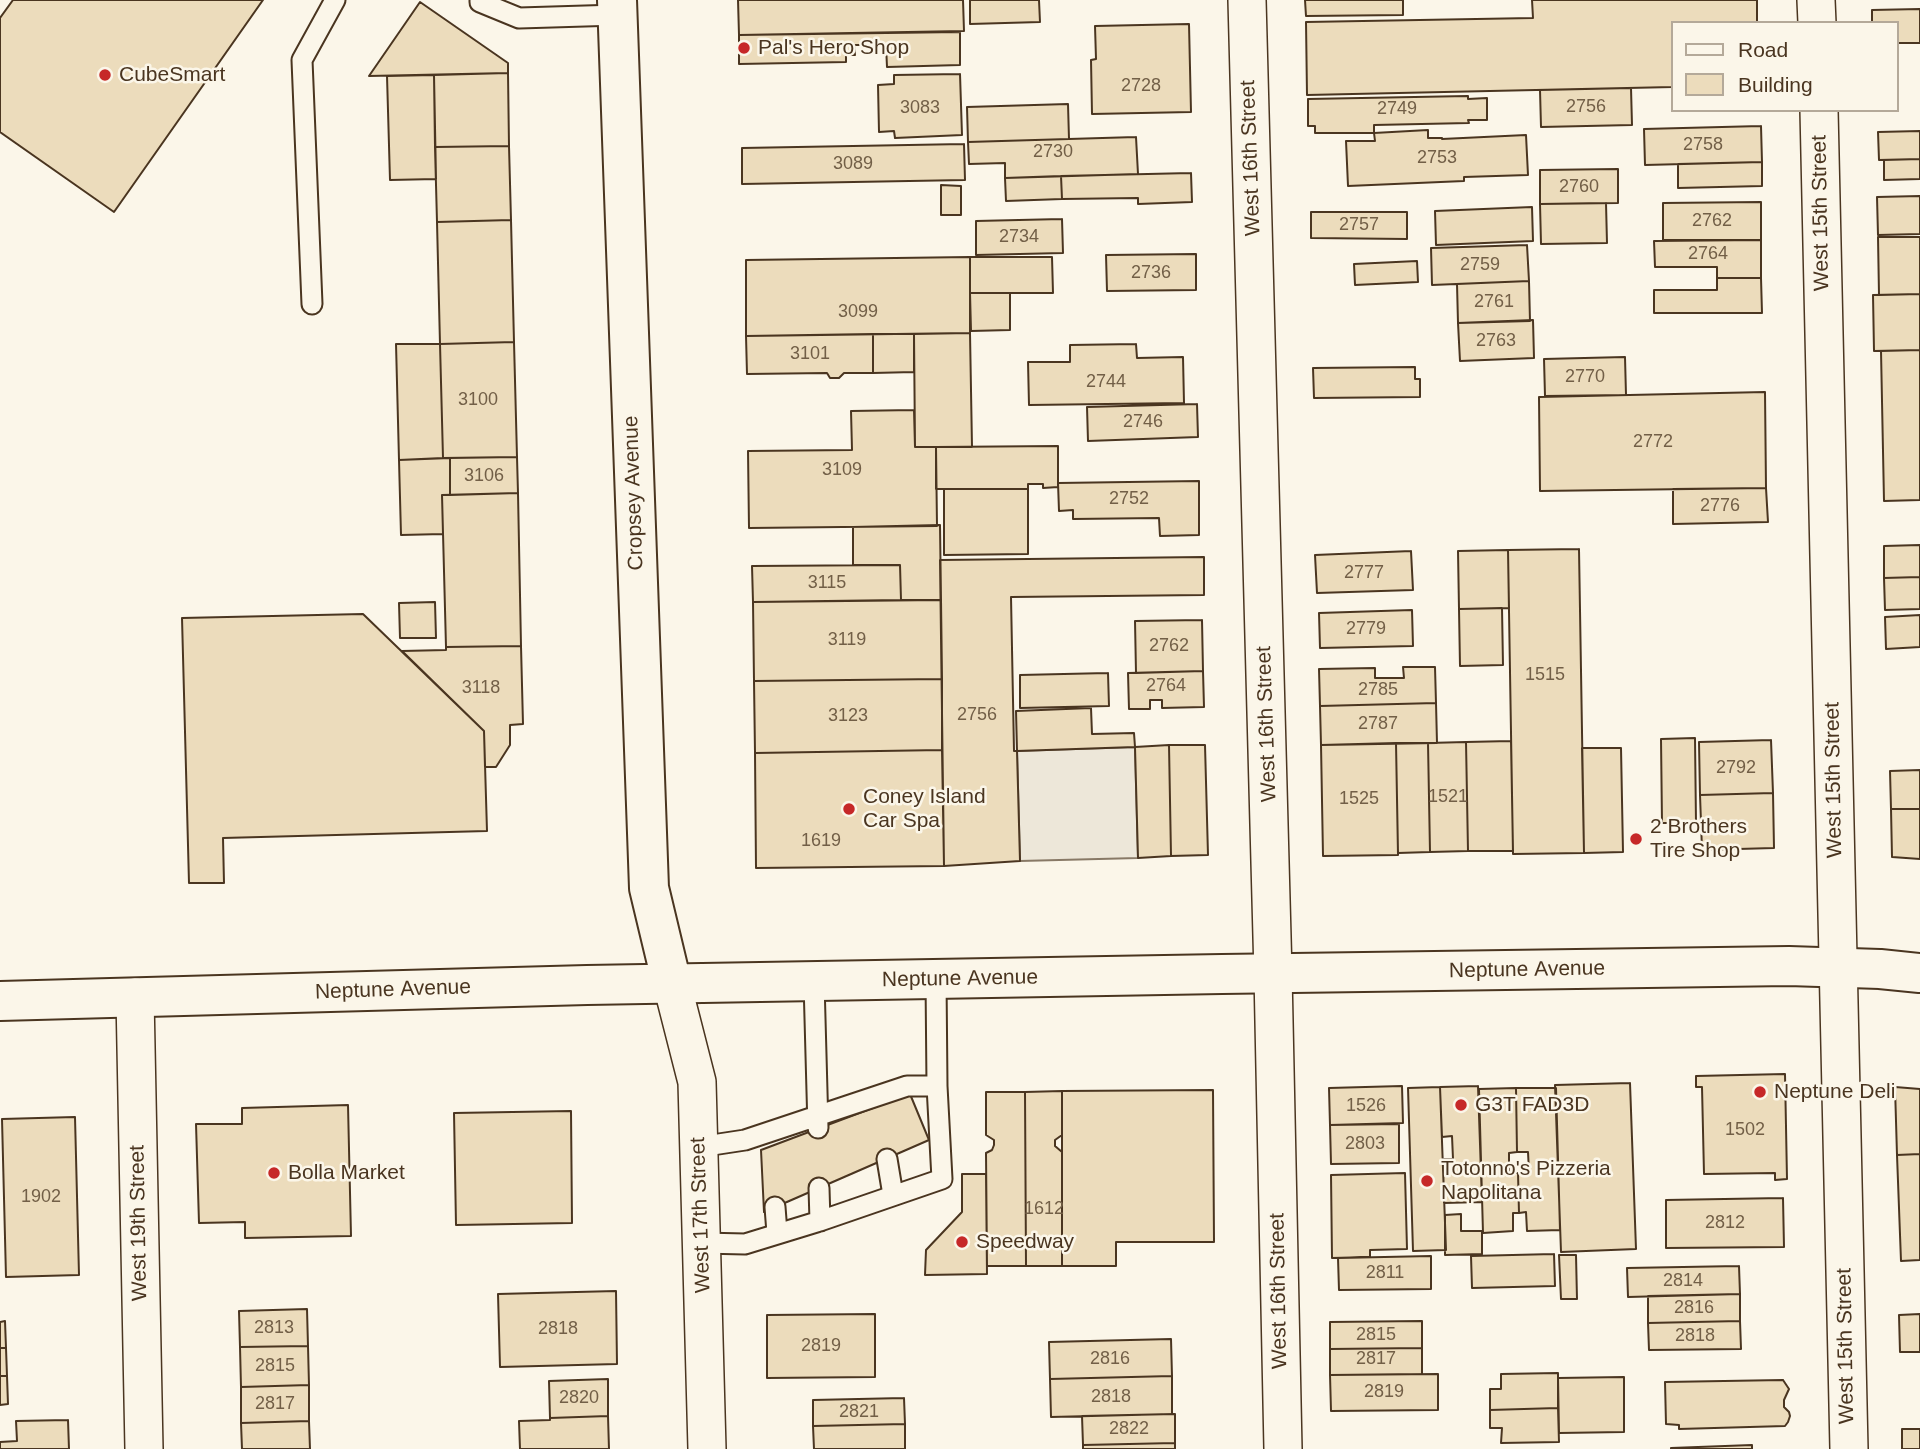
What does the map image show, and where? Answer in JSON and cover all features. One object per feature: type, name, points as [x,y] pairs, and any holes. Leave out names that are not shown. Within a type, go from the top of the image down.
[{"type":"main road","name":"Cropsey Avenue","points":[[617,8],[649,888],[672,984]]},
{"type":"main road","name":"Neptune Avenue","points":[[0,1001],[672,984],[1789,966],[1920,973]]},
{"type":"street","name":"West 16th Street","points":[[1247,0],[1283,1449]]},
{"type":"street","points":[[1816,0],[1816,21]]},
{"type":"street","name":"West 15th Street","points":[[1819,112],[1849,1449]]},
{"type":"street","name":"West 17th Street","points":[[672,984],[697,1082],[707,1449]]},
{"type":"street","name":"West 19th Street","points":[[135,997],[144,1449]]},
{"type":"lane","points":[[312,304],[302,60],[335,0]]},
{"type":"lane","points":[[480,0],[519,18],[617,8]]},
{"type":"lane","points":[[702,1243],[745,1244],[942,1179],[937,1086],[936,979]]},
{"type":"lane","points":[[814,982],[818,1122]]},
{"type":"lane","points":[[699,1147],[769,1139],[876,1102],[907,1086],[937,1086]]},
{"type":"lane","points":[[887,1159],[893,1195]]},
{"type":"lane","points":[[820,1188],[820,1221]]},
{"type":"lane","points":[[775,1207],[777,1233]]},
{"type":"shaded area","points":[[1135,747],[1138,858],[1020,861],[1017,751]]},
{"type":"building","name":"CubeSmart","points":[[13,0],[263,0],[114,212],[0,132],[0,18]]},
{"type":"building","points":[[738,0],[963,0],[964,31],[739,35]]},
{"type":"building","points":[[970,0],[1039,0],[1040,22],[970,24]]},
{"type":"building","points":[[1305,0],[1403,0],[1403,15],[1306,16]]},
{"type":"building","points":[[1532,0],[1757,0],[1757,21],[1672,21],[1672,87],[1307,95],[1306,22],[1533,18]]},
{"type":"building","points":[[420,2],[508,63],[508,73],[369,76]]},
{"type":"building","points":[[1920,9],[1920,43],[1899,43],[1899,21],[1872,21],[1872,10]]},
{"type":"building","points":[[1189,24],[1191,112],[1092,114],[1091,60],[1096,59],[1095,26]]},
{"type":"building","points":[[960,32],[960,65],[887,67],[886,45],[854,45],[855,55],[846,55],[846,62],[739,64],[739,35]]},
{"type":"building","points":[[508,73],[509,146],[435,147],[434,75]]},
{"type":"building","points":[[960,74],[962,135],[895,138],[894,131],[879,132],[878,85],[894,84],[894,75]]},
{"type":"building","points":[[434,75],[436,179],[390,180],[387,76]]},
{"type":"building","points":[[1631,88],[1632,125],[1541,127],[1540,90]]},
{"type":"building","points":[[1468,96],[1468,99],[1487,98],[1487,120],[1468,120],[1469,123],[1374,125],[1374,133],[1315,133],[1315,126],[1308,126],[1308,99]]},
{"type":"building","points":[[1068,104],[1069,139],[968,142],[967,107]]},
{"type":"building","points":[[1761,126],[1762,162],[1645,165],[1644,129]]},
{"type":"building","points":[[1428,130],[1428,138],[1442,139],[1526,135],[1528,175],[1348,186],[1346,141],[1375,141],[1374,133]]},
{"type":"building","points":[[1920,131],[1920,159],[1879,160],[1878,132]]},
{"type":"building","points":[[1136,137],[1138,174],[1005,178],[1005,163],[969,164],[968,142]]},
{"type":"building","points":[[964,144],[965,180],[742,184],[742,148]]},
{"type":"building","points":[[509,146],[511,220],[437,222],[435,147]]},
{"type":"building","points":[[1920,159],[1920,179],[1884,180],[1884,160]]},
{"type":"building","points":[[1762,162],[1762,186],[1678,188],[1678,164]]},
{"type":"building","points":[[1618,169],[1618,203],[1540,204],[1540,170]]},
{"type":"building","points":[[1191,173],[1192,202],[1138,204],[1138,198],[1062,199],[1061,176]]},
{"type":"building","points":[[1061,176],[1062,199],[1006,201],[1005,178]]},
{"type":"building","points":[[941,185],[961,186],[961,215],[941,215]]},
{"type":"building","points":[[1920,196],[1920,234],[1878,235],[1877,197]]},
{"type":"building","points":[[1761,202],[1761,240],[1663,240],[1663,203]]},
{"type":"building","points":[[1606,203],[1607,243],[1541,244],[1540,204]]},
{"type":"building","points":[[1532,207],[1533,241],[1436,245],[1435,211]]},
{"type":"building","points":[[1311,212],[1407,212],[1407,239],[1311,238]]},
{"type":"building","points":[[1062,219],[1063,253],[976,255],[976,221]]},
{"type":"building","points":[[511,220],[514,342],[440,344],[437,222]]},
{"type":"building","points":[[1878,237],[1920,237],[1920,294],[1879,295]]},
{"type":"building","points":[[1761,240],[1761,278],[1717,278],[1717,267],[1655,267],[1654,241]]},
{"type":"building","points":[[1527,245],[1529,281],[1432,285],[1431,248]]},
{"type":"building","points":[[1196,254],[1196,290],[1107,291],[1106,255]]},
{"type":"building","points":[[970,257],[1052,257],[1053,293],[970,293]]},
{"type":"building","points":[[970,257],[970,333],[746,336],[746,260]]},
{"type":"building","points":[[1417,261],[1418,282],[1355,285],[1354,264]]},
{"type":"building","points":[[1717,278],[1761,278],[1762,313],[1654,313],[1654,290],[1717,290]]},
{"type":"building","points":[[1529,281],[1530,321],[1458,323],[1457,284]]},
{"type":"building","points":[[970,293],[1010,293],[1010,330],[971,331]]},
{"type":"building","points":[[1920,294],[1920,350],[1874,351],[1873,295]]},
{"type":"building","points":[[1533,320],[1534,358],[1460,361],[1458,323]]},
{"type":"building","points":[[970,333],[972,447],[915,447],[914,334]]},
{"type":"building","points":[[873,334],[873,373],[844,373],[839,378],[830,378],[827,373],[747,374],[746,336]]},
{"type":"building","points":[[873,334],[914,334],[914,372],[873,373]]},
{"type":"building","points":[[514,342],[517,457],[443,458],[440,344]]},
{"type":"building","points":[[396,344],[440,344],[443,458],[399,460]]},
{"type":"building","points":[[1136,344],[1137,358],[1183,357],[1184,403],[1029,405],[1028,362],[1070,362],[1070,345]]},
{"type":"building","points":[[1920,350],[1920,500],[1884,501],[1881,351]]},
{"type":"building","points":[[1625,357],[1626,395],[1545,396],[1544,359]]},
{"type":"building","points":[[1415,367],[1415,379],[1420,379],[1420,397],[1314,398],[1313,368]]},
{"type":"building","points":[[1765,392],[1766,488],[1540,491],[1539,397]]},
{"type":"building","points":[[1197,404],[1198,437],[1088,441],[1087,407]]},
{"type":"building","points":[[914,410],[915,447],[936,447],[937,526],[749,528],[748,451],[852,450],[851,411]]},
{"type":"building","points":[[1058,446],[1058,487],[1043,488],[1043,484],[1028,484],[1028,489],[936,489],[936,447]]},
{"type":"building","points":[[517,457],[518,493],[450,495],[450,458]]},
{"type":"building","points":[[450,458],[450,495],[442,495],[443,534],[401,535],[399,460]]},
{"type":"building","points":[[1199,481],[1199,535],[1160,536],[1159,518],[1073,519],[1073,510],[1059,511],[1058,483]]},
{"type":"building","points":[[1766,488],[1768,522],[1673,524],[1673,489]]},
{"type":"building","points":[[944,489],[1028,489],[1028,554],[944,555]]},
{"type":"building","points":[[518,493],[521,646],[446,647],[442,495]]},
{"type":"building","points":[[940,525],[941,600],[901,600],[900,565],[853,565],[853,527]]},
{"type":"building","points":[[1920,545],[1920,577],[1884,578],[1884,546]]},
{"type":"building","points":[[1579,549],[1584,853],[1513,854],[1508,550]]},
{"type":"building","points":[[1508,550],[1509,608],[1459,609],[1458,551]]},
{"type":"building","points":[[1411,551],[1413,590],[1317,593],[1315,555]]},
{"type":"building","points":[[1204,557],[1204,595],[1011,597],[1014,751],[1017,751],[1020,861],[944,866],[940,560]]},
{"type":"building","points":[[900,565],[901,600],[753,602],[752,566]]},
{"type":"building","points":[[1920,577],[1920,609],[1885,610],[1884,578]]},
{"type":"building","points":[[941,600],[942,679],[754,681],[753,602]]},
{"type":"building","points":[[435,602],[436,638],[400,638],[399,603]]},
{"type":"building","points":[[1502,608],[1503,665],[1460,666],[1459,609]]},
{"type":"building","points":[[1412,610],[1413,646],[1320,648],[1319,613]]},
{"type":"building","points":[[363,614],[484,731],[487,831],[223,838],[224,883],[189,883],[182,618]]},
{"type":"building","points":[[1920,615],[1920,647],[1886,649],[1885,617]]},
{"type":"building","points":[[1202,620],[1203,671],[1136,673],[1135,621]]},
{"type":"building","points":[[521,646],[523,724],[510,725],[510,745],[496,767],[485,767],[484,731],[402,651],[446,650],[446,647]]},
{"type":"building","points":[[1403,667],[1435,667],[1436,703],[1320,706],[1319,669],[1375,668],[1375,678],[1404,678]]},
{"type":"building","points":[[1203,671],[1204,707],[1162,708],[1162,700],[1150,700],[1150,709],[1129,709],[1128,673]]},
{"type":"building","points":[[1108,673],[1109,706],[1020,708],[1020,675]]},
{"type":"building","points":[[942,679],[942,750],[755,753],[754,681]]},
{"type":"building","points":[[1436,703],[1437,743],[1321,745],[1320,706]]},
{"type":"building","points":[[1091,708],[1092,734],[1134,733],[1135,747],[1017,751],[1016,711]]},
{"type":"building","points":[[1695,738],[1696,823],[1662,823],[1661,739]]},
{"type":"building","points":[[1771,740],[1773,793],[1700,795],[1699,742]]},
{"type":"building","points":[[1511,741],[1513,851],[1468,851],[1466,742]]},
{"type":"building","points":[[1466,742],[1468,851],[1430,852],[1428,743]]},
{"type":"building","points":[[1396,743],[1428,743],[1430,852],[1398,853]]},
{"type":"building","points":[[1396,743],[1398,855],[1323,856],[1321,745]]},
{"type":"building","points":[[1169,745],[1171,856],[1138,858],[1135,747]]},
{"type":"building","points":[[1169,745],[1205,745],[1208,855],[1171,856]]},
{"type":"building","points":[[1582,748],[1621,748],[1623,852],[1584,853]]},
{"type":"building","name":"Coney Island Car Spa","points":[[942,750],[944,866],[756,868],[755,753]]},
{"type":"building","points":[[1920,770],[1920,809],[1891,809],[1890,771]]},
{"type":"building","points":[[1773,793],[1774,848],[1702,850],[1700,795]]},
{"type":"building","points":[[1891,809],[1920,809],[1920,859],[1892,857]]},
{"type":"building","points":[[1785,1074],[1787,1179],[1775,1180],[1775,1173],[1704,1174],[1702,1087],[1696,1087],[1696,1076]]},
{"type":"building","points":[[1630,1083],[1636,1249],[1561,1252],[1555,1085]]},
{"type":"building","points":[[1402,1086],[1403,1123],[1330,1125],[1329,1088]]},
{"type":"building","points":[[1478,1086],[1482,1202],[1444,1203],[1443,1159],[1453,1159],[1452,1136],[1442,1137],[1440,1087]]},
{"type":"building","name":"Totonno's Pizzeria Napolitana","points":[[1440,1087],[1446,1250],[1413,1251],[1408,1088]]},
{"type":"building","points":[[1895,1087],[1920,1089],[1920,1154],[1897,1155]]},
{"type":"building","points":[[1516,1088],[1556,1088],[1560,1230],[1527,1231],[1526,1212],[1519,1213],[1518,1173],[1529,1172],[1528,1152],[1517,1152]]},
{"type":"building","points":[[1516,1088],[1517,1152],[1509,1153],[1509,1173],[1518,1173],[1519,1213],[1513,1213],[1513,1231],[1483,1233],[1479,1089]]},
{"type":"building","points":[[1213,1090],[1214,1242],[1116,1242],[1116,1266],[1062,1266],[1062,1091]]},
{"type":"building","points":[[1062,1091],[1062,1135],[1055,1140],[1055,1146],[1062,1152],[1062,1266],[1026,1266],[1025,1092]]},
{"type":"building","points":[[986,1092],[1025,1092],[1026,1266],[987,1266],[986,1153],[992,1150],[994,1140],[986,1135]]},
{"type":"building","points":[[910,1094],[929,1140],[764,1212],[761,1150]]},
{"type":"building","name":"Bolla Market","points":[[348,1105],[351,1236],[245,1238],[245,1222],[199,1223],[196,1124],[242,1124],[242,1108]]},
{"type":"building","points":[[571,1111],[572,1223],[456,1225],[454,1113]]},
{"type":"building","points":[[75,1117],[79,1275],[6,1277],[2,1119]]},
{"type":"building","points":[[1399,1124],[1399,1163],[1331,1164],[1330,1125]]},
{"type":"building","points":[[1920,1154],[1920,1260],[1901,1261],[1897,1155]]},
{"type":"building","points":[[1405,1173],[1407,1249],[1370,1250],[1370,1257],[1332,1258],[1331,1175]]},
{"type":"building","points":[[962,1174],[986,1174],[987,1274],[925,1275],[926,1250],[962,1212]]},
{"type":"building","points":[[1783,1198],[1784,1247],[1666,1248],[1666,1200]]},
{"type":"building","points":[[1461,1214],[1461,1231],[1482,1231],[1482,1254],[1445,1255],[1445,1215]]},
{"type":"building","points":[[1554,1254],[1555,1286],[1472,1288],[1471,1256]]},
{"type":"building","points":[[1559,1255],[1576,1255],[1577,1299],[1561,1299]]},
{"type":"building","points":[[1431,1256],[1431,1289],[1339,1290],[1338,1258]]},
{"type":"building","points":[[1739,1266],[1740,1294],[1628,1297],[1627,1268]]},
{"type":"building","points":[[616,1291],[617,1364],[500,1367],[498,1294]]},
{"type":"building","points":[[1740,1294],[1740,1321],[1648,1323],[1648,1296]]},
{"type":"building","points":[[307,1309],[308,1346],[240,1347],[239,1311]]},
{"type":"building","points":[[875,1314],[875,1377],[767,1378],[767,1315]]},
{"type":"building","points":[[1920,1314],[1920,1352],[1900,1352],[1899,1315]]},
{"type":"building","points":[[5,1321],[6,1348],[0,1348],[0,1322]]},
{"type":"building","points":[[1422,1321],[1422,1348],[1330,1349],[1330,1322]]},
{"type":"building","points":[[1740,1321],[1741,1349],[1649,1350],[1648,1323]]},
{"type":"building","points":[[1171,1339],[1172,1376],[1050,1379],[1049,1342]]},
{"type":"building","points":[[308,1346],[309,1385],[241,1387],[240,1347]]},
{"type":"building","points":[[0,1348],[6,1348],[7,1376],[0,1376]]},
{"type":"building","points":[[1422,1348],[1422,1374],[1330,1375],[1330,1349]]},
{"type":"building","points":[[1558,1373],[1558,1408],[1490,1410],[1490,1389],[1501,1389],[1501,1374]]},
{"type":"building","points":[[1438,1374],[1438,1410],[1331,1411],[1330,1375]]},
{"type":"building","points":[[0,1376],[7,1376],[8,1404],[0,1405]]},
{"type":"building","points":[[1172,1376],[1172,1414],[1051,1417],[1050,1379]]},
{"type":"building","points":[[1624,1377],[1624,1432],[1559,1433],[1558,1378]]},
{"type":"building","points":[[608,1379],[608,1416],[550,1418],[549,1381]]},
{"type":"building","points":[[1783,1380],[1789,1389],[1784,1407],[1790,1416],[1785,1426],[1679,1429],[1679,1425],[1666,1424],[1665,1382]]},
{"type":"building","points":[[309,1385],[309,1421],[241,1423],[241,1387]]},
{"type":"building","points":[[904,1398],[905,1424],[813,1426],[813,1400]]},
{"type":"building","points":[[1558,1408],[1559,1442],[1501,1443],[1502,1428],[1490,1428],[1490,1410]]},
{"type":"building","points":[[1175,1414],[1175,1443],[1083,1445],[1082,1416]]},
{"type":"building","points":[[608,1416],[609,1449],[520,1449],[519,1421]]},
{"type":"building","points":[[68,1420],[69,1449],[0,1449],[0,1442],[17,1441],[16,1421]]},
{"type":"building","points":[[309,1421],[310,1449],[242,1449],[241,1423]]},
{"type":"building","points":[[905,1424],[905,1449],[814,1449],[813,1426]]},
{"type":"building","points":[[1902,1429],[1920,1429],[1920,1449],[1902,1449]]},
{"type":"building","points":[[1175,1443],[1175,1449],[1083,1449],[1083,1445]]},
{"type":"building","points":[[1752,1445],[1752,1449],[1671,1449],[1671,1448]]},
{"type":"place","name":"Pal's Hero Shop","points":[[744,48]]},
{"type":"place","name":"CubeSmart","points":[[105,75]]},
{"type":"place","name":"Coney Island Car Spa","points":[[849,809]]},
{"type":"place","name":"2 Brothers Tire Shop","points":[[1636,839]]},
{"type":"place","name":"Neptune Deli","points":[[1760,1092]]},
{"type":"place","name":"G3T FAD3D","points":[[1461,1105]]},
{"type":"place","name":"Bolla Market","points":[[274,1173]]},
{"type":"place","name":"Totonno's Pizzeria Napolitana","points":[[1427,1181]]},
{"type":"place","name":"Speedway","points":[[962,1242]]}]
